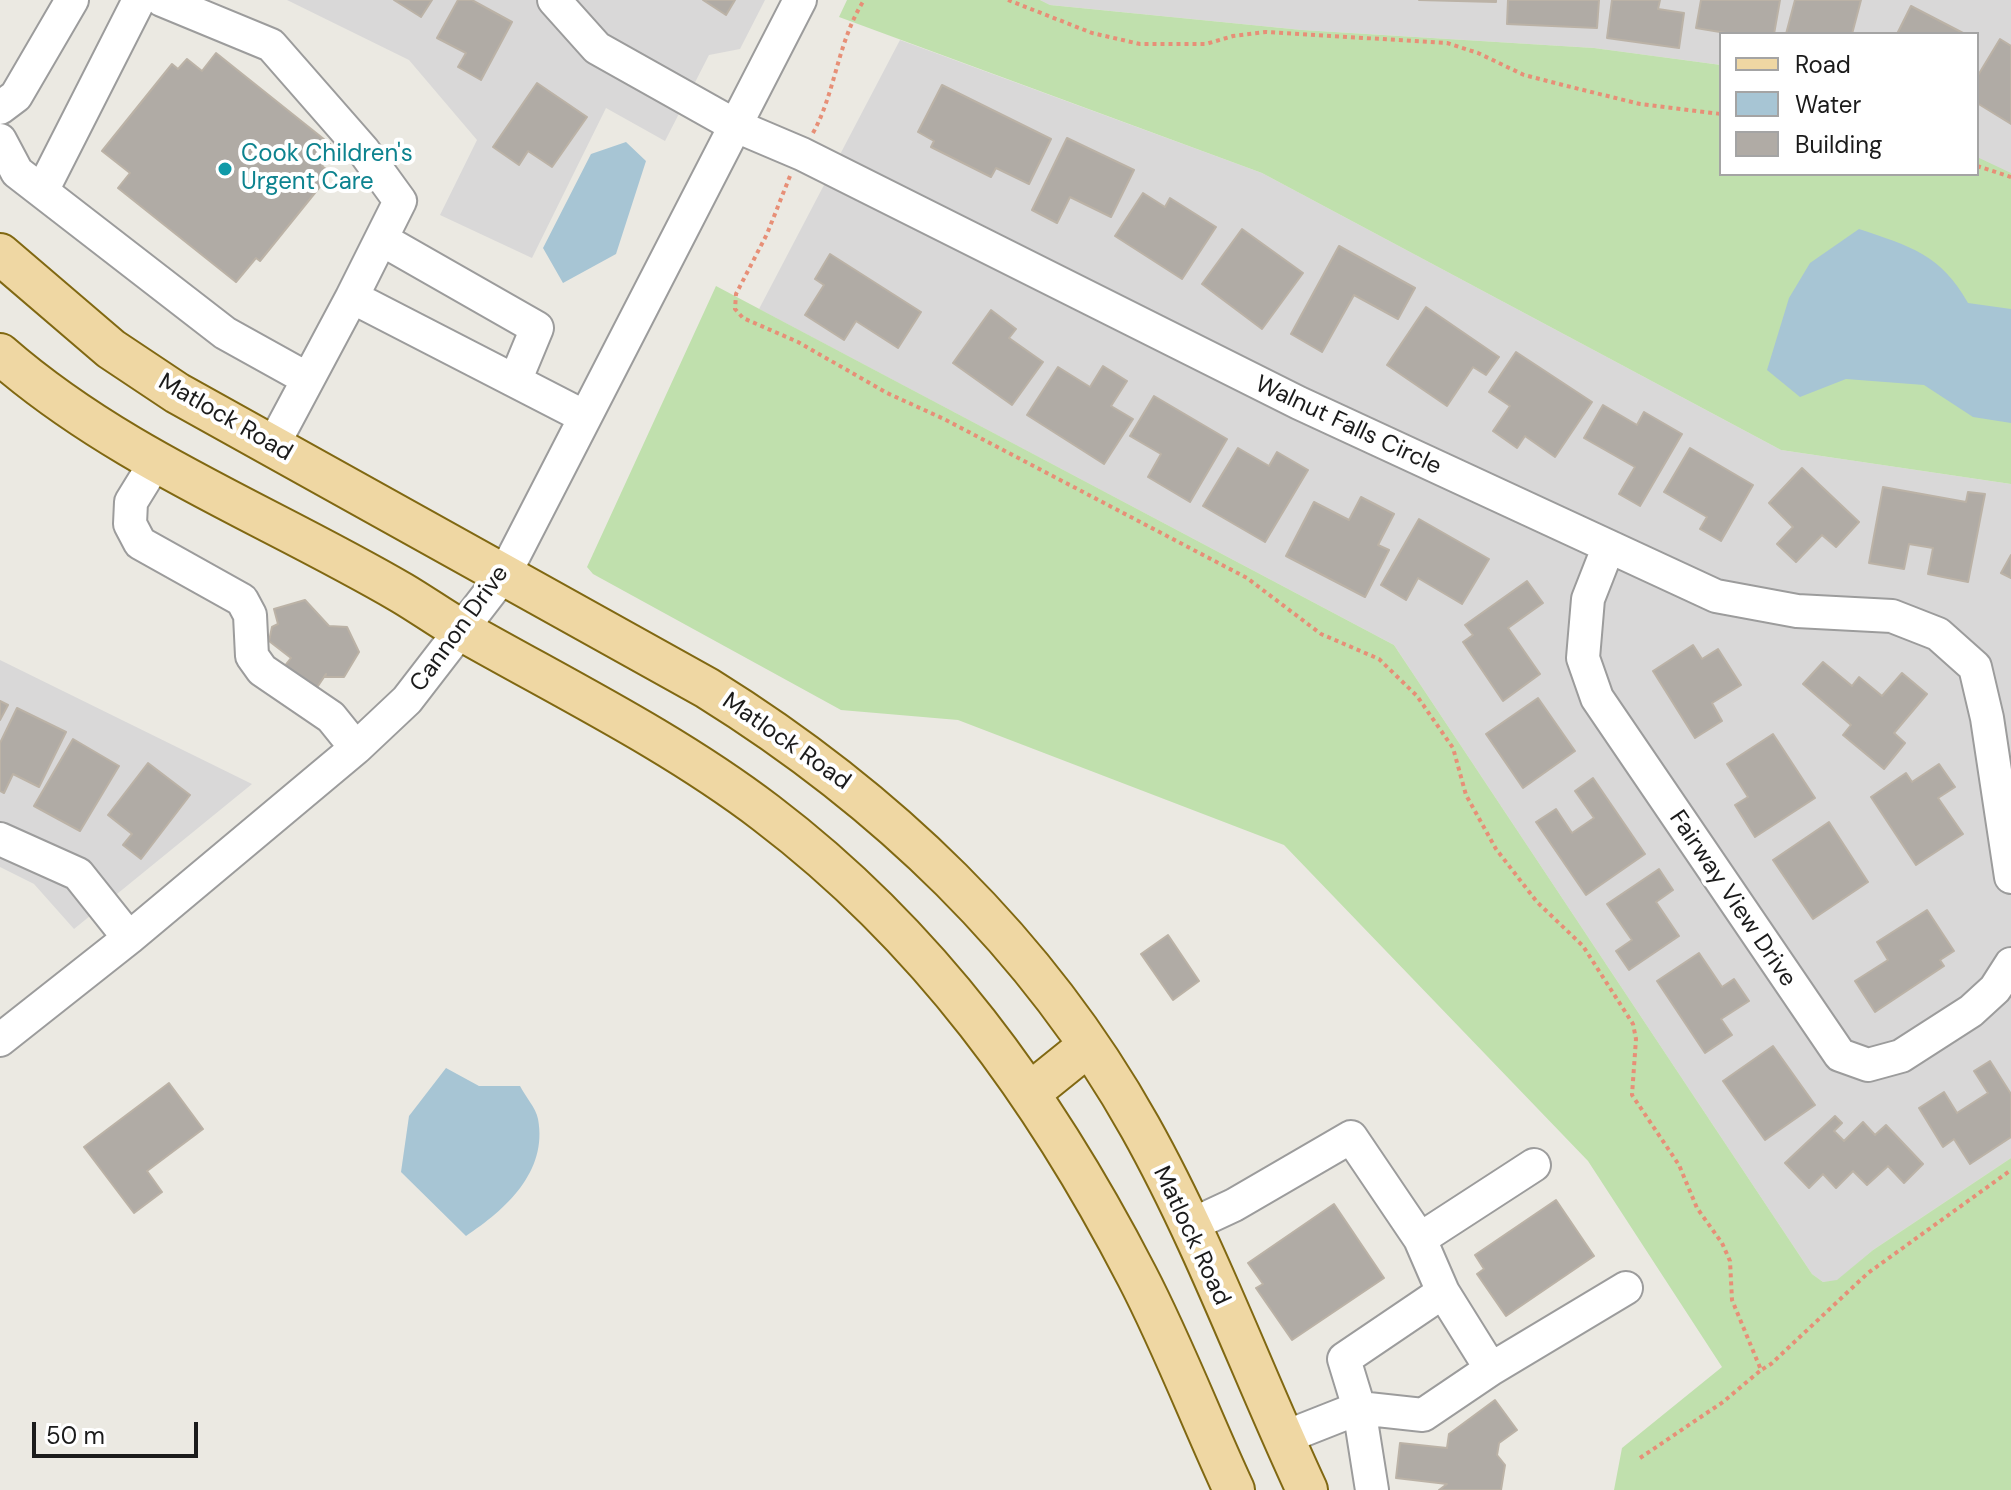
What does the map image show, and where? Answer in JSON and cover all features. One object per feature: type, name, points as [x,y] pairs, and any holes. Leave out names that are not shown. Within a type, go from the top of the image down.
[{"type":"main road","name":"Matlock Road","points":[[0,254],[111,349],[177,393],[505,573],[787,737],[879,810],[953,880],[1015,948],[1088,1046],[1139,1126],[1189,1226],[1307,1490]]},
{"type":"main road","points":[[0,354],[155,463],[401,592],[461,631],[682,755],[765,812],[834,868],[912,943],[976,1017],[1031,1092],[1084,1178],[1139,1280],[1229,1487],[1283,1438]]},
{"type":"main road","points":[[1031,1092],[1088,1046]]},
{"type":"street","points":[[0,108],[16,96],[72,0]]},
{"type":"street","points":[[42,191],[139,0]]},
{"type":"street","points":[[162,0],[271,45],[363,150],[400,201],[273,445]]},
{"type":"street","name":"Walnut Falls Circle","points":[[554,0],[597,48],[736,126],[802,154],[1285,396],[1608,548],[1716,596],[1797,611],[1892,616],[1938,634],[1975,667],[1987,718],[2011,877]]},
{"type":"street","name":"Cannon Drive","points":[[0,1040],[129,938],[356,748],[407,700],[461,631],[505,573],[800,0]]},
{"type":"street","points":[[0,140],[17,172],[225,333],[306,378]]},
{"type":"street","points":[[381,239],[537,328],[515,381]]},
{"type":"street","points":[[352,297],[585,417]]},
{"type":"street","points":[[155,463],[131,502],[130,524],[140,543],[242,600],[250,615],[252,656],[262,670],[331,717],[356,748]]},
{"type":"street","name":"Fairway View Drive","points":[[1608,548],[1588,599],[1583,658],[1597,698],[1840,1055],[1868,1065],[1901,1056],[1971,1011],[1995,989],[2011,964]]},
{"type":"street","points":[[0,839],[78,874],[129,938]]},
{"type":"street","points":[[1189,1226],[1234,1205],[1351,1137],[1420,1239],[1443,1292],[1491,1369]]},
{"type":"street","points":[[1420,1239],[1534,1165]]},
{"type":"street","points":[[1283,1438],[1359,1408],[1423,1415],[1491,1369],[1626,1288]]},
{"type":"street","points":[[1372,1490],[1359,1408],[1344,1359],[1443,1292]]},
{"type":"path","points":[[864,0],[831,79],[829,103],[736,294],[735,309],[743,318],[798,342],[887,393],[944,419],[1247,578],[1321,634],[1379,659],[1400,678],[1453,748],[1466,795],[1496,849],[1537,902],[1583,946],[1633,1024],[1636,1039],[1632,1095],[1679,1165],[1697,1208],[1722,1243],[1730,1261],[1732,1300],[1761,1370]]},
{"type":"path","points":[[1008,0],[1092,33],[1140,44],[1206,44],[1233,36],[1266,32],[1447,43],[1478,53],[1524,75],[1640,104],[1719,114]]},
{"type":"path","points":[[1979,167],[2011,177]]},
{"type":"path","points":[[1640,1458],[1723,1402],[1771,1364],[1868,1273],[2011,1170]]},
{"type":"shaded area","points":[[287,0],[765,0],[740,49],[709,55],[665,141],[606,108],[532,258],[440,215],[477,140],[409,60]]},
{"type":"shaded area","points":[[1040,0],[2011,0],[2011,174],[1979,159],[1979,32],[1719,32],[1719,65],[1594,48],[1302,30],[1050,5]]},
{"type":"shaded area","points":[[900,40],[1262,173],[1781,450],[2011,484],[2011,1158],[1873,1250],[1837,1281],[1823,1282],[1812,1274],[1394,645],[759,309]]},
{"type":"shaded area","points":[[0,660],[252,784],[74,929],[34,884],[0,867]]},
{"type":"green space","points":[[847,0],[1040,0],[1050,5],[1302,30],[1594,48],[1719,65],[1719,176],[1979,176],[1979,158],[2011,173],[2011,484],[1781,450],[1262,173],[839,17]]},
{"type":"green space","points":[[716,286],[1394,645],[1812,1274],[1823,1282],[1837,1280],[1873,1250],[2011,1158],[2011,1490],[1614,1490],[1622,1448],[1722,1367],[1588,1161],[1284,845],[958,720],[841,710],[593,574],[587,567]]},
{"type":"water","points":[[626,142],[646,161],[616,254],[563,283],[543,248],[591,154]]},
{"type":"water","points":[[1859,229],[1922,254],[1947,273],[1968,303],[2011,309],[2011,423],[1973,417],[1924,385],[1846,379],[1800,397],[1767,370],[1789,298],[1810,263]]},
{"type":"water","points":[[446,1068],[479,1086],[520,1086],[538,1119],[539,1138],[530,1172],[509,1202],[466,1236],[401,1172],[409,1116]]},
{"type":"building","points":[[394,0],[432,0],[421,17]]},
{"type":"building","points":[[458,0],[472,0],[512,22],[481,80],[458,67],[466,53],[437,38]]},
{"type":"building","points":[[703,0],[735,0],[726,15]]},
{"type":"building","points":[[1419,0],[1496,0],[1496,2]]},
{"type":"building","points":[[1508,0],[1599,0],[1597,28],[1507,24]]},
{"type":"building","points":[[1612,0],[1660,0],[1658,9],[1684,13],[1679,48],[1607,38]]},
{"type":"building","points":[[1701,0],[1780,0],[1774,32],[1720,32],[1696,28]]},
{"type":"building","points":[[1795,0],[1861,0],[1853,32],[1787,32]]},
{"type":"building","points":[[1911,6],[1961,32],[1898,32]]},
{"type":"building","points":[[2000,39],[2011,46],[2011,124],[1979,104],[1979,74]]},
{"type":"building","name":"Cook Children's Urgent Care","points":[[216,53],[335,148],[322,166],[331,173],[260,261],[256,258],[236,282],[118,188],[130,173],[102,151],[172,64],[178,69],[187,59],[202,71]]},
{"type":"building","points":[[537,83],[587,117],[552,167],[528,151],[519,165],[493,147]]},
{"type":"building","points":[[942,85],[1051,139],[1029,184],[996,168],[991,177],[931,147],[934,141],[918,132]]},
{"type":"building","points":[[1067,138],[1134,170],[1111,217],[1070,197],[1057,223],[1032,210]]},
{"type":"building","points":[[1143,193],[1165,207],[1170,198],[1216,227],[1182,279],[1115,236]]},
{"type":"building","points":[[1242,229],[1303,273],[1262,329],[1202,284]]},
{"type":"building","points":[[1339,246],[1415,288],[1398,319],[1354,295],[1322,352],[1291,334]]},
{"type":"building","points":[[830,254],[921,312],[898,348],[856,321],[844,340],[805,315],[824,285],[815,279]]},
{"type":"building","points":[[1426,307],[1499,357],[1486,375],[1473,367],[1447,406],[1387,365]]},
{"type":"building","points":[[991,310],[1016,329],[1009,338],[1043,362],[1012,405],[953,363]]},
{"type":"building","points":[[1516,352],[1592,402],[1555,457],[1525,436],[1517,448],[1493,431],[1510,406],[1489,392]]},
{"type":"building","points":[[1103,366],[1127,381],[1111,406],[1133,419],[1104,464],[1027,415],[1058,367],[1090,387]]},
{"type":"building","points":[[1154,396],[1227,439],[1190,502],[1148,477],[1161,454],[1130,436]]},
{"type":"building","points":[[1603,405],[1637,425],[1644,412],[1682,434],[1640,506],[1619,494],[1635,467],[1584,438]]},
{"type":"building","points":[[1238,448],[1269,466],[1277,452],[1308,470],[1265,542],[1203,506]]},
{"type":"building","points":[[1690,448],[1753,485],[1721,541],[1700,529],[1707,517],[1664,492]]},
{"type":"building","points":[[1802,468],[1859,522],[1836,547],[1822,535],[1796,562],[1777,544],[1793,527],[1769,503]]},
{"type":"building","points":[[1883,487],[1966,502],[1968,492],[1985,494],[1968,582],[1928,574],[1933,548],[1909,544],[1904,569],[1869,563]]},
{"type":"building","points":[[1361,497],[1394,514],[1378,545],[1389,550],[1365,597],[1286,556],[1314,502],[1349,520]]},
{"type":"building","points":[[1419,519],[1489,559],[1462,604],[1418,578],[1406,600],[1381,585]]},
{"type":"building","points":[[2011,555],[2011,578],[2001,573]]},
{"type":"building","points":[[1527,581],[1543,603],[1508,628],[1540,674],[1503,701],[1463,642],[1473,635],[1465,625]]},
{"type":"building","points":[[305,600],[329,626],[347,627],[359,652],[344,677],[325,677],[326,674],[316,689],[283,668],[291,658],[269,641],[272,627],[278,624],[274,609]]},
{"type":"building","points":[[1693,645],[1702,659],[1718,649],[1741,685],[1712,703],[1722,721],[1695,738],[1653,671]]},
{"type":"building","points":[[1823,662],[1852,686],[1859,677],[1882,696],[1902,673],[1927,694],[1894,733],[1905,743],[1884,769],[1843,735],[1851,725],[1803,684]]},
{"type":"building","points":[[1538,698],[1575,751],[1523,788],[1486,734]]},
{"type":"building","points":[[0,701],[8,705],[0,720]]},
{"type":"building","points":[[17,708],[66,732],[39,787],[13,774],[4,793],[0,791],[0,743]]},
{"type":"building","points":[[1773,734],[1815,798],[1755,837],[1735,805],[1748,797],[1727,764]]},
{"type":"building","points":[[73,739],[119,766],[80,831],[34,806]]},
{"type":"building","points":[[148,763],[190,795],[141,859],[123,845],[132,834],[108,815]]},
{"type":"building","points":[[1939,764],[1955,787],[1938,798],[1963,834],[1916,865],[1871,797],[1906,773],[1912,782]]},
{"type":"building","points":[[1593,778],[1645,854],[1586,895],[1536,822],[1556,809],[1572,833],[1594,818],[1575,791]]},
{"type":"building","points":[[1829,822],[1868,882],[1813,919],[1773,860]]},
{"type":"building","points":[[1659,869],[1673,890],[1656,902],[1679,936],[1629,970],[1616,951],[1632,940],[1607,904]]},
{"type":"building","points":[[1927,910],[1954,951],[1940,960],[1944,966],[1875,1012],[1855,981],[1888,960],[1877,942]]},
{"type":"building","points":[[1168,935],[1199,981],[1173,1000],[1141,954]]},
{"type":"building","points":[[1699,953],[1722,987],[1734,979],[1749,1001],[1721,1019],[1732,1035],[1705,1053],[1657,981]]},
{"type":"building","points":[[1773,1046],[1815,1105],[1765,1140],[1723,1081]]},
{"type":"building","points":[[1990,1061],[2011,1094],[2011,1137],[1970,1164],[1954,1139],[1943,1147],[1919,1108],[1944,1092],[1957,1113],[1988,1093],[1974,1071]]},
{"type":"building","points":[[169,1083],[203,1129],[147,1171],[162,1192],[134,1213],[84,1147]]},
{"type":"building","points":[[1835,1116],[1842,1123],[1834,1131],[1844,1141],[1863,1122],[1875,1135],[1886,1125],[1923,1164],[1904,1183],[1888,1166],[1867,1185],[1853,1171],[1836,1188],[1823,1174],[1809,1188],[1785,1163]]},
{"type":"building","points":[[1556,1200],[1594,1256],[1506,1316],[1477,1274],[1484,1269],[1475,1255]]},
{"type":"building","points":[[1334,1204],[1384,1278],[1292,1340],[1256,1288],[1263,1284],[1248,1263]]},
{"type":"building","points":[[1495,1400],[1517,1430],[1499,1443],[1497,1455],[1505,1465],[1501,1490],[1439,1490],[1447,1484],[1396,1478],[1400,1443],[1447,1448],[1449,1434]]},
{"type":"place","name":"Cook Children's Urgent Care","points":[[225,169]]}]
